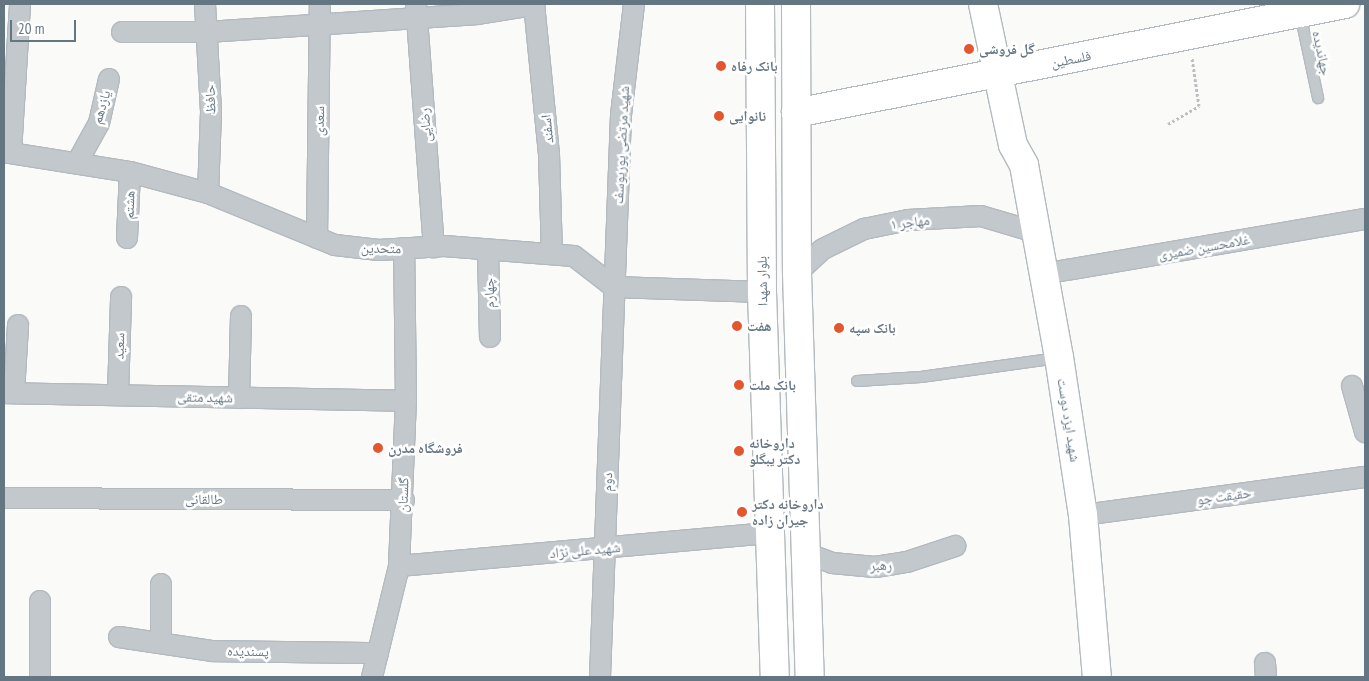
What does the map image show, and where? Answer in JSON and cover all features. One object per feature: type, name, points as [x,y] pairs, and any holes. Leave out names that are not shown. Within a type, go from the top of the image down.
[{"type":"main road","name":"بلوار شهدا","points":[[760,4],[762,292],[772,533],[775,667]]},
{"type":"main road","points":[[775,667],[809,666],[797,274],[796,4]]},
{"type":"main road","points":[[983,4],[1007,72]]},
{"type":"main road","points":[[1002,4],[1007,72]]},
{"type":"main road","name":"فلسطین","points":[[796,113],[1345,4]]},
{"type":"main road","name":"شهید ایزد دوست","points":[[1007,72],[1030,144],[1024,165],[1035,232],[1060,357],[1083,515],[1097,677]]},
{"type":"street","points":[[7,152],[11,51],[20,4]]},
{"type":"street","name":"حافظ","points":[[205,4],[211,112],[208,193]]},
{"type":"street","points":[[122,32],[207,32],[320,14],[534,4]]},
{"type":"street","name":"اسفند","points":[[534,4],[549,154],[552,254]]},
{"type":"street","name":"شهید مرتضی پوریوسف","points":[[614,287],[621,115],[634,4]]},
{"type":"street","name":"رضایی","points":[[416,10],[434,247]]},
{"type":"street","name":"سعدی","points":[[317,238],[320,14]]},
{"type":"street","name":"یازدهم","points":[[78,162],[99,123],[109,79]]},
{"type":"street","name":"متحدین","points":[[7,152],[78,162],[130,172],[208,193],[335,245],[404,248],[434,247],[574,256],[614,287]]},
{"type":"street","name":"هشتم","points":[[127,238],[130,172]]},
{"type":"street","name":"مهاجر ۱","points":[[797,274],[824,249],[864,229],[908,220],[981,216],[1035,232]]},
{"type":"street","name":"غلامحسین ضمیری","points":[[1044,274],[1365,219]]},
{"type":"street","name":"گلستان","points":[[372,677],[399,566],[404,500],[406,401],[404,248]]},
{"type":"street","name":"چهارم","points":[[488,250],[490,337]]},
{"type":"street","points":[[614,287],[762,292]]},
{"type":"street","name":"دوم","points":[[600,677],[614,287]]},
{"type":"street","name":"سعید","points":[[118,395],[121,297]]},
{"type":"street","points":[[239,398],[241,316]]},
{"type":"street","points":[[9,393],[18,325]]},
{"type":"street","points":[[1352,386],[1365,432]]},
{"type":"street","name":"شهید متقی","points":[[9,393],[406,401]]},
{"type":"street","name":"حقیقت جو","points":[[1083,515],[1365,477]]},
{"type":"street","name":"طالقانی","points":[[4,498],[404,500]]},
{"type":"street","name":"شهید علی نژاد","points":[[399,566],[772,533]]},
{"type":"street","name":"رهبر","points":[[805,553],[832,562],[875,567],[907,562],[955,546]]},
{"type":"street","points":[[161,584],[161,643]]},
{"type":"street","points":[[40,601],[40,677]]},
{"type":"street","name":"پسندیده","points":[[119,637],[214,651],[378,652]]},
{"type":"lane","name":"جهاندیده","points":[[1300,13],[1318,98]]},
{"type":"lane","points":[[857,381],[922,377],[1060,357]]},
{"type":"path","points":[[1168,124],[1199,106],[1189,36]]},
{"type":"place","name":"گل فروشی","points":[[969,49]]},
{"type":"place","name":"بانک رفاه","points":[[721,66]]},
{"type":"place","name":"نانوایی","points":[[719,116]]},
{"type":"place","name":"هفت","points":[[737,326]]},
{"type":"place","name":"بانک سپه","points":[[839,328]]},
{"type":"place","name":"بانک ملت","points":[[739,385]]},
{"type":"place","name":"فروشگاه مدرن","points":[[378,448]]},
{"type":"place","name":"داروخانه دکتر یبگلو","points":[[739,451]]},
{"type":"place","name":"داروخانه دکتر جیران زاده","points":[[742,512]]}]
